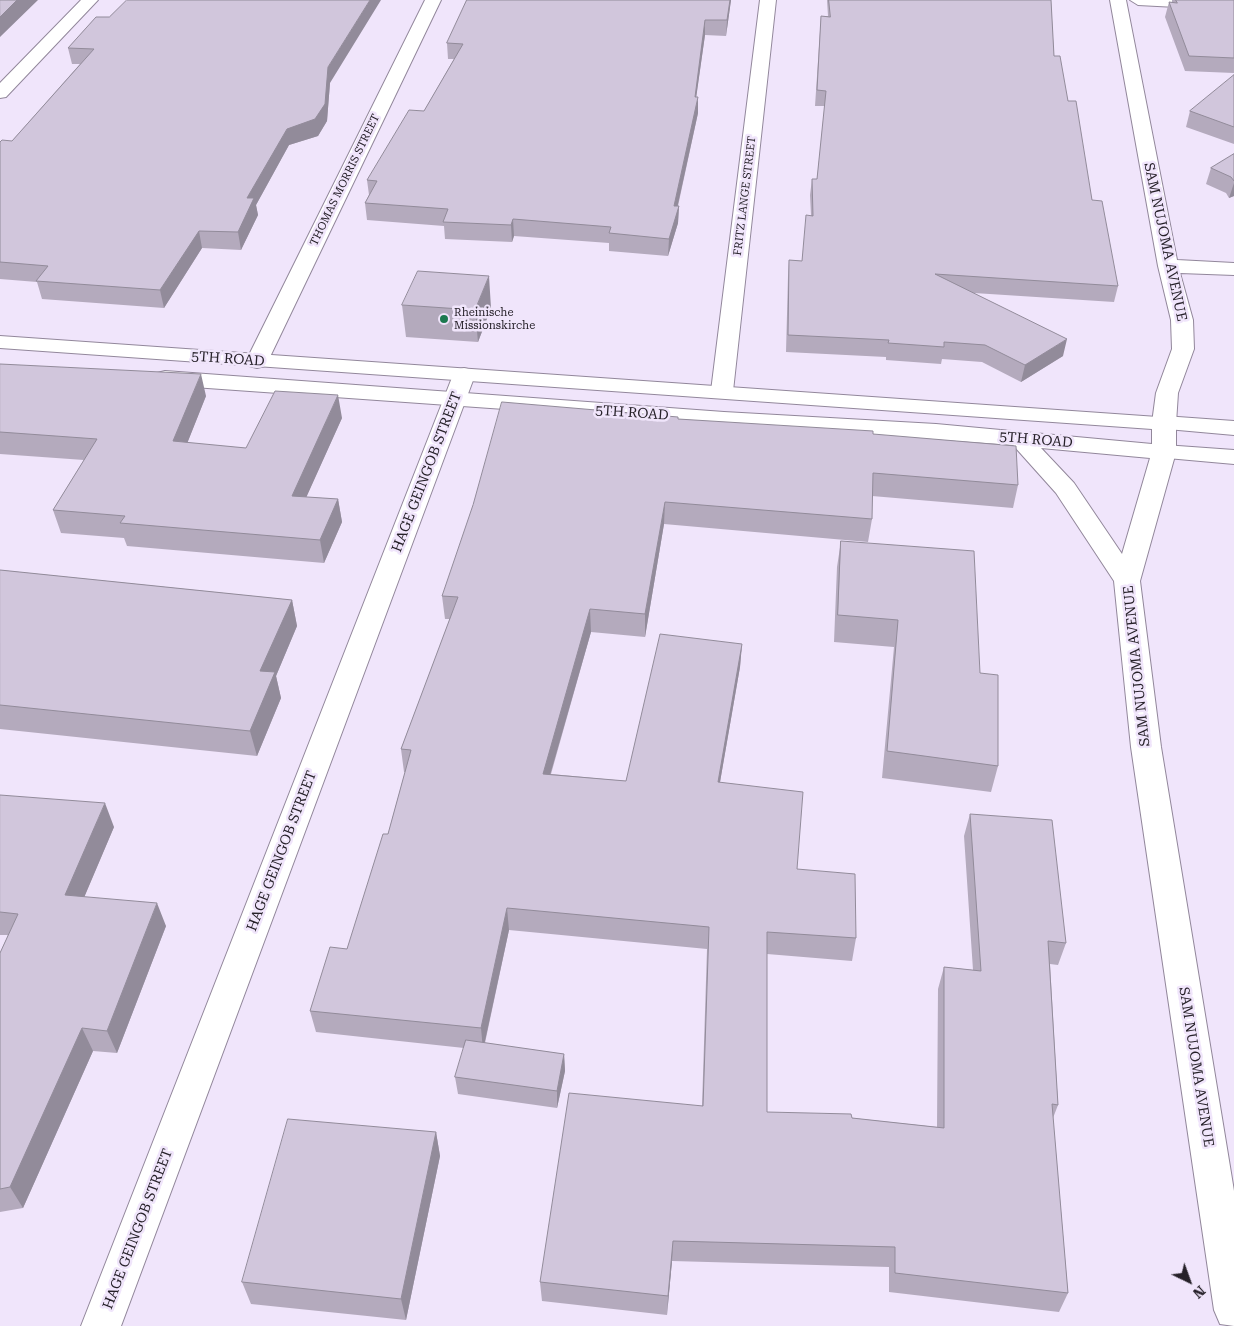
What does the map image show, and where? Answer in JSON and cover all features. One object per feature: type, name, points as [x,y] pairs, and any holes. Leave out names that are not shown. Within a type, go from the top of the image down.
[{"type":"street","points":[[0,93],[90,0]]},
{"type":"street","name":"THOMAS MORRIS STREET","points":[[257,361],[433,0]]},
{"type":"street","name":"FRITZ LANGE STREET","points":[[722,391],[768,0]]},
{"type":"street","name":"SAM NUJOMA AVENUE","points":[[1118,0],[1168,266],[1182,320],[1183,349],[1167,393],[1164,438],[1127,581],[1146,747],[1234,1310]]},
{"type":"street","points":[[1138,0],[1234,5]]},
{"type":"street","points":[[1168,266],[1234,269]]},
{"type":"street","name":"5TH ROAD","points":[[0,342],[257,361],[459,388],[1020,439],[1164,438],[1234,428]]},
{"type":"street","name":"5TH ROAD","points":[[147,377],[459,388],[722,391],[1164,438],[1234,457]]},
{"type":"street","name":"HAGE GEINGOB STREET","points":[[100,1326],[459,388]]},
{"type":"street","points":[[1020,439],[1065,488],[1127,581]]},
{"type":"building","points":[[0,0],[17,0],[0,17]]},
{"type":"building","points":[[127,0],[370,0],[328,67],[325,104],[315,119],[287,129],[247,198],[254,198],[238,232],[199,231],[160,290],[36,281],[48,266],[0,262],[0,142],[2,140],[12,141],[94,49],[68,48],[96,17],[109,17]]},
{"type":"building","points":[[467,0],[730,0],[727,20],[705,20],[695,97],[698,97],[674,206],[679,206],[669,239],[609,233],[611,227],[513,219],[511,225],[443,222],[448,209],[365,203],[377,181],[367,180],[409,110],[424,111],[463,44],[447,43]]},
{"type":"building","points":[[829,0],[1051,0],[1054,56],[1060,56],[1068,101],[1076,101],[1092,200],[1102,201],[1118,286],[935,274],[1067,339],[1025,365],[985,345],[944,342],[944,347],[888,343],[889,340],[788,335],[789,260],[802,261],[806,215],[813,216],[812,179],[817,179],[826,91],[817,90],[821,16],[830,17]]},
{"type":"building","points":[[1176,0],[1234,0],[1234,58],[1189,56],[1169,2],[1177,3]]},
{"type":"building","points":[[1234,75],[1234,127],[1190,111]]},
{"type":"building","points":[[1234,154],[1234,181],[1231,177],[1211,168]]},
{"type":"building","points":[[418,271],[489,276],[475,310],[402,305]]},
{"type":"building","points":[[0,364],[201,374],[173,441],[246,448],[275,391],[338,395],[292,496],[338,499],[320,540],[120,523],[125,516],[53,510],[97,439],[0,432]]},
{"type":"building","points":[[502,402],[678,417],[678,419],[873,431],[873,434],[1016,446],[1018,485],[873,473],[872,519],[665,502],[645,614],[590,609],[543,774],[626,781],[660,634],[742,644],[718,782],[803,792],[797,869],[855,874],[856,938],[767,932],[767,1112],[851,1114],[852,1118],[944,1128],[944,967],[981,971],[970,814],[1052,820],[1066,943],[1048,941],[1058,1105],[1052,1104],[1068,1293],[895,1273],[895,1247],[673,1241],[668,1296],[540,1282],[569,1093],[703,1106],[709,927],[507,908],[481,1028],[310,1011],[330,947],[347,949],[383,834],[388,834],[411,750],[401,749],[458,597],[442,596],[473,505]]},
{"type":"building","points":[[841,541],[974,551],[980,673],[998,675],[998,766],[887,751],[898,620],[838,615]]},
{"type":"building","points":[[0,570],[292,600],[260,671],[275,672],[250,731],[0,705]]},
{"type":"building","points":[[0,795],[105,803],[65,895],[157,903],[107,1031],[82,1028],[10,1187],[0,1189],[0,953],[18,914],[0,912]]},
{"type":"building","points":[[466,1040],[564,1054],[557,1091],[455,1077]]},
{"type":"building","points":[[288,1119],[436,1132],[401,1299],[242,1282]]},
{"type":"place","name":"Rheinische Missionskirche","points":[[444,319]]}]
